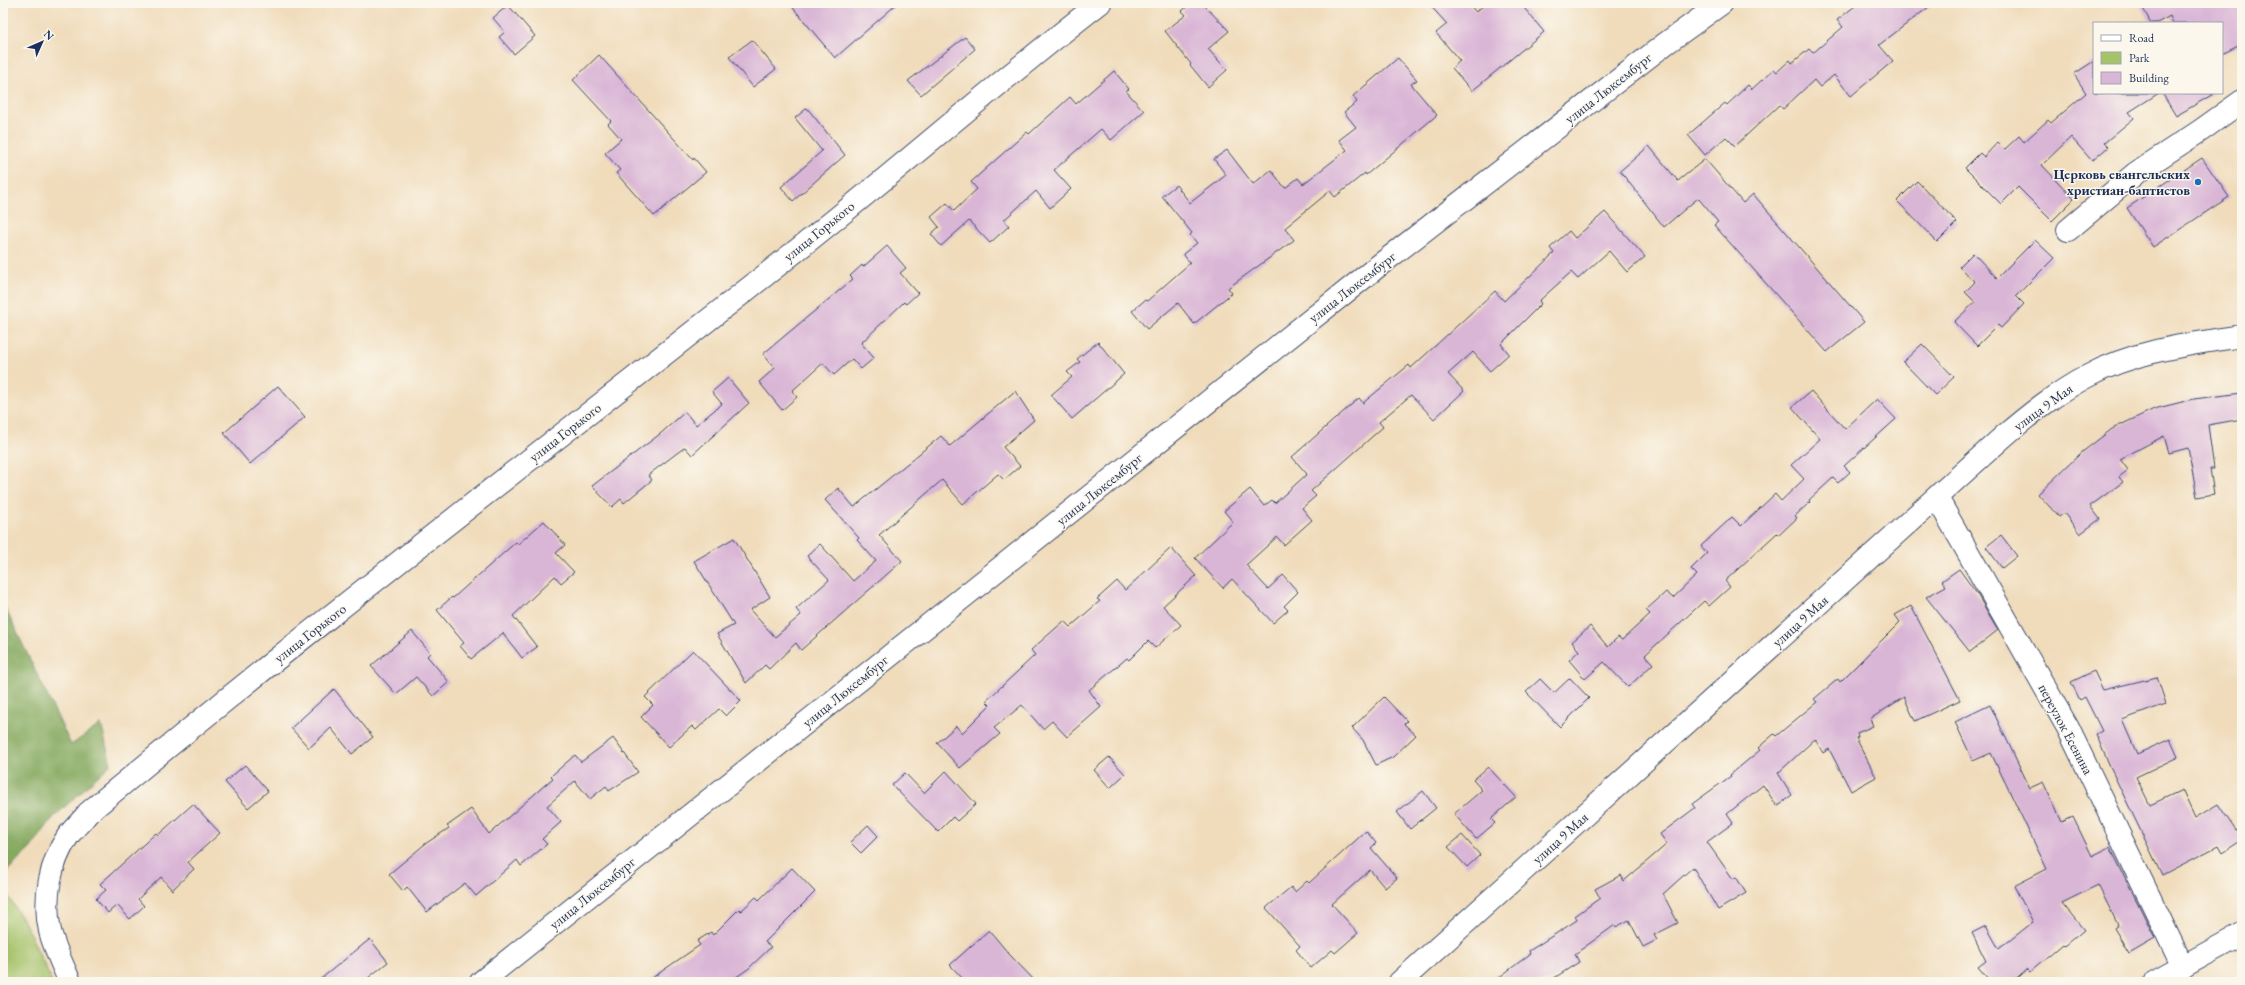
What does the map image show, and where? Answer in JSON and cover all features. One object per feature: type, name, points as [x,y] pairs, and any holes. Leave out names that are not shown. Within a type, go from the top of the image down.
[{"type":"street","name":"улица Горького","points":[[70,982],[50,932],[47,912],[51,878],[56,857],[68,836],[93,809],[304,637],[796,251],[1016,68],[1100,3]]},
{"type":"street","name":"улица Люксембург","points":[[482,982],[1383,263],[1722,3]]},
{"type":"street","points":[[2068,230],[2136,173],[2200,132],[2242,101]]},
{"type":"street","name":"улица 9 Мая","points":[[1400,982],[2034,411],[2086,376],[2145,353],[2242,336]]},
{"type":"street","name":"переулок Есенина","points":[[1937,498],[2068,728],[2183,967]]},
{"type":"street","points":[[2155,982],[2242,934]]},
{"type":"green space","points":[[3,603],[71,745],[101,724],[111,764],[53,818],[30,849],[3,875]]},
{"type":"green space","points":[[3,888],[25,923],[52,982],[3,982]]},
{"type":"building","points":[[789,3],[898,3],[835,58]]},
{"type":"building","points":[[1191,3],[1202,3],[1229,31],[1208,49],[1227,70],[1208,87],[1165,31],[1186,15],[1182,11]]},
{"type":"building","points":[[1428,3],[1468,3],[1476,12],[1486,3],[1520,3],[1544,32],[1472,91],[1452,68],[1460,61],[1436,33],[1447,24]]},
{"type":"building","points":[[1859,3],[1934,3],[1879,45],[1893,61],[1851,96],[1834,75],[1820,87],[1814,80],[1783,109],[1779,105],[1735,146],[1726,137],[1705,155],[1688,135],[1725,103],[1727,105],[1748,85],[1752,89],[1774,69],[1777,72],[1790,60],[1792,63],[1809,49],[1813,53],[1843,27],[1837,20]]},
{"type":"building","points":[[2140,3],[2242,3],[2242,44],[2223,54],[2223,22],[2173,22],[2170,16],[2159,22],[2150,22]]},
{"type":"building","points":[[508,5],[535,36],[514,54],[499,37],[505,32],[493,18]]},
{"type":"building","points":[[965,37],[975,49],[921,95],[908,81]]},
{"type":"building","points":[[752,40],[776,69],[753,87],[729,57]]},
{"type":"building","points":[[599,55],[693,160],[694,158],[706,172],[654,216],[616,173],[620,170],[605,153],[621,139],[608,124],[611,121],[573,80]]},
{"type":"building","points":[[1398,58],[1417,80],[1411,84],[1437,115],[1366,175],[1365,173],[1335,197],[1330,191],[1285,228],[1294,240],[1228,288],[1232,293],[1194,324],[1178,303],[1147,329],[1132,311],[1145,300],[1147,301],[1190,263],[1183,254],[1197,243],[1190,235],[1192,233],[1162,196],[1176,185],[1190,203],[1226,175],[1214,159],[1227,150],[1253,184],[1271,170],[1285,188],[1298,178],[1303,184],[1347,150],[1339,140],[1356,127],[1344,112],[1357,102],[1353,96]]},
{"type":"building","points":[[2093,62],[2093,94],[2157,94],[2129,112],[2134,118],[2104,143],[2108,147],[2092,161],[2071,137],[2042,165],[2074,199],[2052,221],[2018,187],[2001,204],[1965,168],[1980,153],[1984,157],[1998,142],[2005,149],[2019,136],[2024,142],[2048,120],[2051,123],[2086,93],[2074,74]]},
{"type":"building","points":[[1114,71],[1129,89],[1126,91],[1144,111],[1111,140],[1101,129],[1054,170],[1071,189],[1050,208],[1036,191],[1004,220],[1009,226],[990,243],[969,221],[941,246],[931,234],[939,227],[931,217],[947,203],[954,211],[977,189],[971,182],[1027,132],[1029,134],[1070,97],[1076,104]]},
{"type":"building","points":[[2163,94],[2213,94],[2176,116]]},
{"type":"building","points":[[807,108],[845,155],[793,201],[781,187],[822,151],[795,118]]},
{"type":"building","points":[[1649,146],[1678,181],[1705,159],[1743,203],[1753,194],[1864,322],[1827,352],[1714,225],[1718,222],[1698,198],[1664,227],[1620,171]]},
{"type":"building","points":[[2202,158],[2229,197],[2153,247],[2127,208]]},
{"type":"building","points":[[1917,181],[1957,222],[1937,242],[1897,201]]},
{"type":"building","points":[[1605,212],[1645,257],[1627,272],[1609,251],[1578,279],[1571,272],[1539,301],[1541,304],[1501,344],[1509,354],[1490,371],[1473,352],[1448,374],[1464,391],[1434,419],[1411,395],[1379,422],[1383,427],[1311,491],[1316,496],[1302,508],[1312,520],[1284,545],[1277,537],[1246,565],[1268,589],[1283,575],[1298,592],[1284,606],[1288,610],[1273,623],[1232,579],[1223,588],[1195,558],[1233,522],[1224,511],[1250,489],[1264,506],[1272,500],[1275,503],[1307,474],[1292,457],[1318,434],[1359,398],[1363,403],[1409,365],[1411,368],[1495,291],[1504,301],[1554,253],[1550,248],[1569,231],[1575,238]]},
{"type":"building","points":[[2035,240],[2054,258],[2016,296],[2024,304],[2001,328],[1998,325],[1977,346],[1954,322],[1975,302],[1965,292],[1975,282],[1959,267],[1973,253],[1997,278]]},
{"type":"building","points":[[887,246],[906,268],[900,273],[918,293],[906,304],[904,302],[861,343],[874,358],[861,369],[852,359],[834,375],[823,363],[792,391],[797,397],[782,410],[759,382],[775,368],[763,354],[853,279],[850,276]]},
{"type":"building","points":[[1098,342],[1124,374],[1072,419],[1051,395],[1072,377],[1067,372],[1080,362],[1077,359]]},
{"type":"building","points":[[1922,344],[1954,377],[1935,395],[1903,362]]},
{"type":"building","points":[[728,378],[749,403],[692,455],[685,447],[648,475],[652,480],[624,503],[621,499],[612,507],[592,486],[660,434],[685,412],[696,425],[722,404],[712,392]]},
{"type":"building","points":[[278,386],[305,417],[250,464],[224,433]]},
{"type":"building","points":[[1015,391],[1034,420],[1003,447],[1020,466],[1004,480],[998,474],[963,504],[942,480],[879,535],[902,561],[801,650],[796,643],[769,669],[765,665],[746,683],[717,634],[734,625],[694,561],[734,538],[770,597],[750,610],[775,637],[801,615],[796,609],[829,580],[807,556],[820,544],[853,581],[876,561],[857,540],[859,538],[825,500],[838,488],[854,507],[941,436],[950,446]]},
{"type":"building","points":[[1811,391],[1845,429],[1877,399],[1896,419],[1844,466],[1850,472],[1838,483],[1833,478],[1809,500],[1810,502],[1795,516],[1797,518],[1779,535],[1777,533],[1725,581],[1730,587],[1709,606],[1704,601],[1645,655],[1653,664],[1628,687],[1604,662],[1585,679],[1569,660],[1579,651],[1572,642],[1590,626],[1608,647],[1618,637],[1622,640],[1650,614],[1646,610],[1666,592],[1673,598],[1697,575],[1691,569],[1707,553],[1701,546],[1732,517],[1741,526],[1775,494],[1781,501],[1804,479],[1791,465],[1820,439],[1792,407]]},
{"type":"building","points":[[2242,393],[2242,419],[2208,425],[2214,469],[2210,469],[2214,494],[2197,497],[2188,448],[2169,453],[2164,436],[2120,459],[2128,470],[2119,477],[2123,482],[2090,506],[2100,519],[2080,534],[2064,513],[2059,517],[2038,494],[2081,453],[2112,429],[2154,409],[2194,399]]},
{"type":"building","points":[[544,521],[565,545],[556,553],[574,572],[561,583],[555,576],[513,616],[537,647],[522,658],[503,633],[471,659],[460,646],[464,643],[437,610],[452,597],[453,598],[516,542],[518,544]]},
{"type":"building","points":[[2001,535],[2017,556],[2002,568],[1986,547]]},
{"type":"building","points":[[1171,548],[1196,576],[1163,606],[1181,625],[1155,648],[1148,641],[1129,660],[1127,658],[1089,690],[1101,707],[1067,737],[1052,721],[1043,729],[1022,705],[994,728],[1000,734],[960,768],[937,743],[956,726],[962,733],[990,705],[986,701],[1035,655],[1031,650],[1064,621],[1070,627],[1100,601],[1097,599],[1117,581],[1125,590]]},
{"type":"building","points":[[1959,569],[1977,594],[1998,630],[1970,652],[1926,597],[1946,586],[1942,581]]},
{"type":"building","points":[[1911,606],[1960,700],[1915,721],[1904,697],[1870,719],[1873,726],[1857,733],[1858,737],[1856,738],[1876,777],[1851,791],[1829,749],[1823,753],[1815,739],[1778,773],[1792,795],[1777,806],[1763,785],[1727,814],[1733,823],[1707,842],[1733,879],[1736,877],[1746,893],[1718,910],[1693,867],[1663,894],[1678,923],[1654,935],[1657,940],[1643,947],[1629,920],[1616,927],[1615,925],[1575,954],[1579,962],[1548,982],[1493,982],[1530,954],[1529,951],[1577,920],[1575,916],[1600,898],[1595,889],[1621,875],[1624,881],[1667,844],[1660,834],[1695,808],[1692,804],[1731,776],[1730,775],[1760,750],[1758,748],[1774,734],[1776,736],[1817,702],[1814,699],[1838,679],[1840,682],[1900,622],[1895,615]]},
{"type":"building","points":[[412,631],[430,653],[427,656],[449,682],[433,696],[416,677],[396,694],[371,666]]},
{"type":"building","points":[[693,650],[741,701],[726,716],[719,709],[696,730],[692,726],[669,747],[641,717],[653,705],[645,697]]},
{"type":"building","points":[[2094,671],[2103,690],[2157,677],[2166,704],[2122,720],[2137,754],[2170,739],[2178,757],[2136,777],[2150,805],[2182,790],[2195,818],[2218,804],[2242,840],[2222,853],[2218,846],[2162,875],[2109,765],[2096,734],[2102,731],[2085,697],[2080,700],[2071,682]]},
{"type":"building","points":[[1570,678],[1589,698],[1560,727],[1526,692],[1540,679],[1554,693]]},
{"type":"building","points":[[334,689],[373,737],[352,754],[331,728],[309,748],[291,728]]},
{"type":"building","points":[[1384,697],[1407,721],[1404,724],[1416,735],[1393,757],[1376,765],[1363,740],[1352,728]]},
{"type":"building","points":[[1990,705],[2030,788],[2043,782],[2062,822],[2073,817],[2092,856],[2110,847],[2155,938],[2129,953],[2114,928],[2118,925],[2098,885],[2062,903],[2084,930],[2065,946],[2063,944],[2030,972],[2027,969],[2012,982],[1991,982],[1978,967],[1986,961],[1972,933],[1986,926],[1999,949],[2033,922],[2014,886],[2047,869],[1991,753],[1973,761],[1955,722]]},
{"type":"building","points":[[613,738],[638,772],[609,791],[606,786],[590,799],[575,781],[547,806],[561,822],[542,839],[547,844],[521,866],[517,860],[476,896],[465,883],[427,912],[407,887],[403,891],[389,874],[425,844],[449,828],[447,826],[471,809],[489,834],[553,778],[551,776],[575,755],[581,762]]},
{"type":"building","points":[[1109,757],[1125,774],[1110,788],[1094,770]]},
{"type":"building","points":[[245,765],[268,791],[248,808],[225,782]]},
{"type":"building","points":[[1488,767],[1516,797],[1491,819],[1495,823],[1476,839],[1454,814],[1482,790],[1473,780]]},
{"type":"building","points":[[946,771],[976,804],[957,821],[953,817],[938,832],[892,785],[905,773],[924,793]]},
{"type":"building","points":[[1423,791],[1436,808],[1410,829],[1397,812]]},
{"type":"building","points":[[193,804],[220,833],[188,862],[194,869],[172,890],[161,877],[138,899],[144,906],[130,919],[117,905],[108,913],[96,899],[106,890],[100,884],[156,833],[158,835]]},
{"type":"building","points":[[868,825],[878,836],[861,853],[850,842]]},
{"type":"building","points":[[1366,831],[1376,843],[1371,848],[1397,878],[1385,888],[1370,870],[1332,904],[1358,933],[1335,953],[1332,950],[1311,968],[1296,950],[1300,946],[1266,908],[1291,887],[1295,892],[1307,881],[1309,883]]},
{"type":"building","points":[[1462,835],[1480,855],[1467,867],[1448,847]]},
{"type":"building","points":[[792,868],[815,892],[765,942],[771,947],[748,969],[729,982],[646,982],[700,945],[697,941],[711,932],[713,935],[739,909],[741,911],[756,897],[759,900]]},
{"type":"building","points":[[989,930],[1009,954],[1036,982],[966,982],[950,965]]},
{"type":"building","points":[[370,939],[388,962],[363,982],[317,982]]},
{"type":"place","name":"Церковь евангельских христиан-баптистов","points":[[2198,182]]}]
